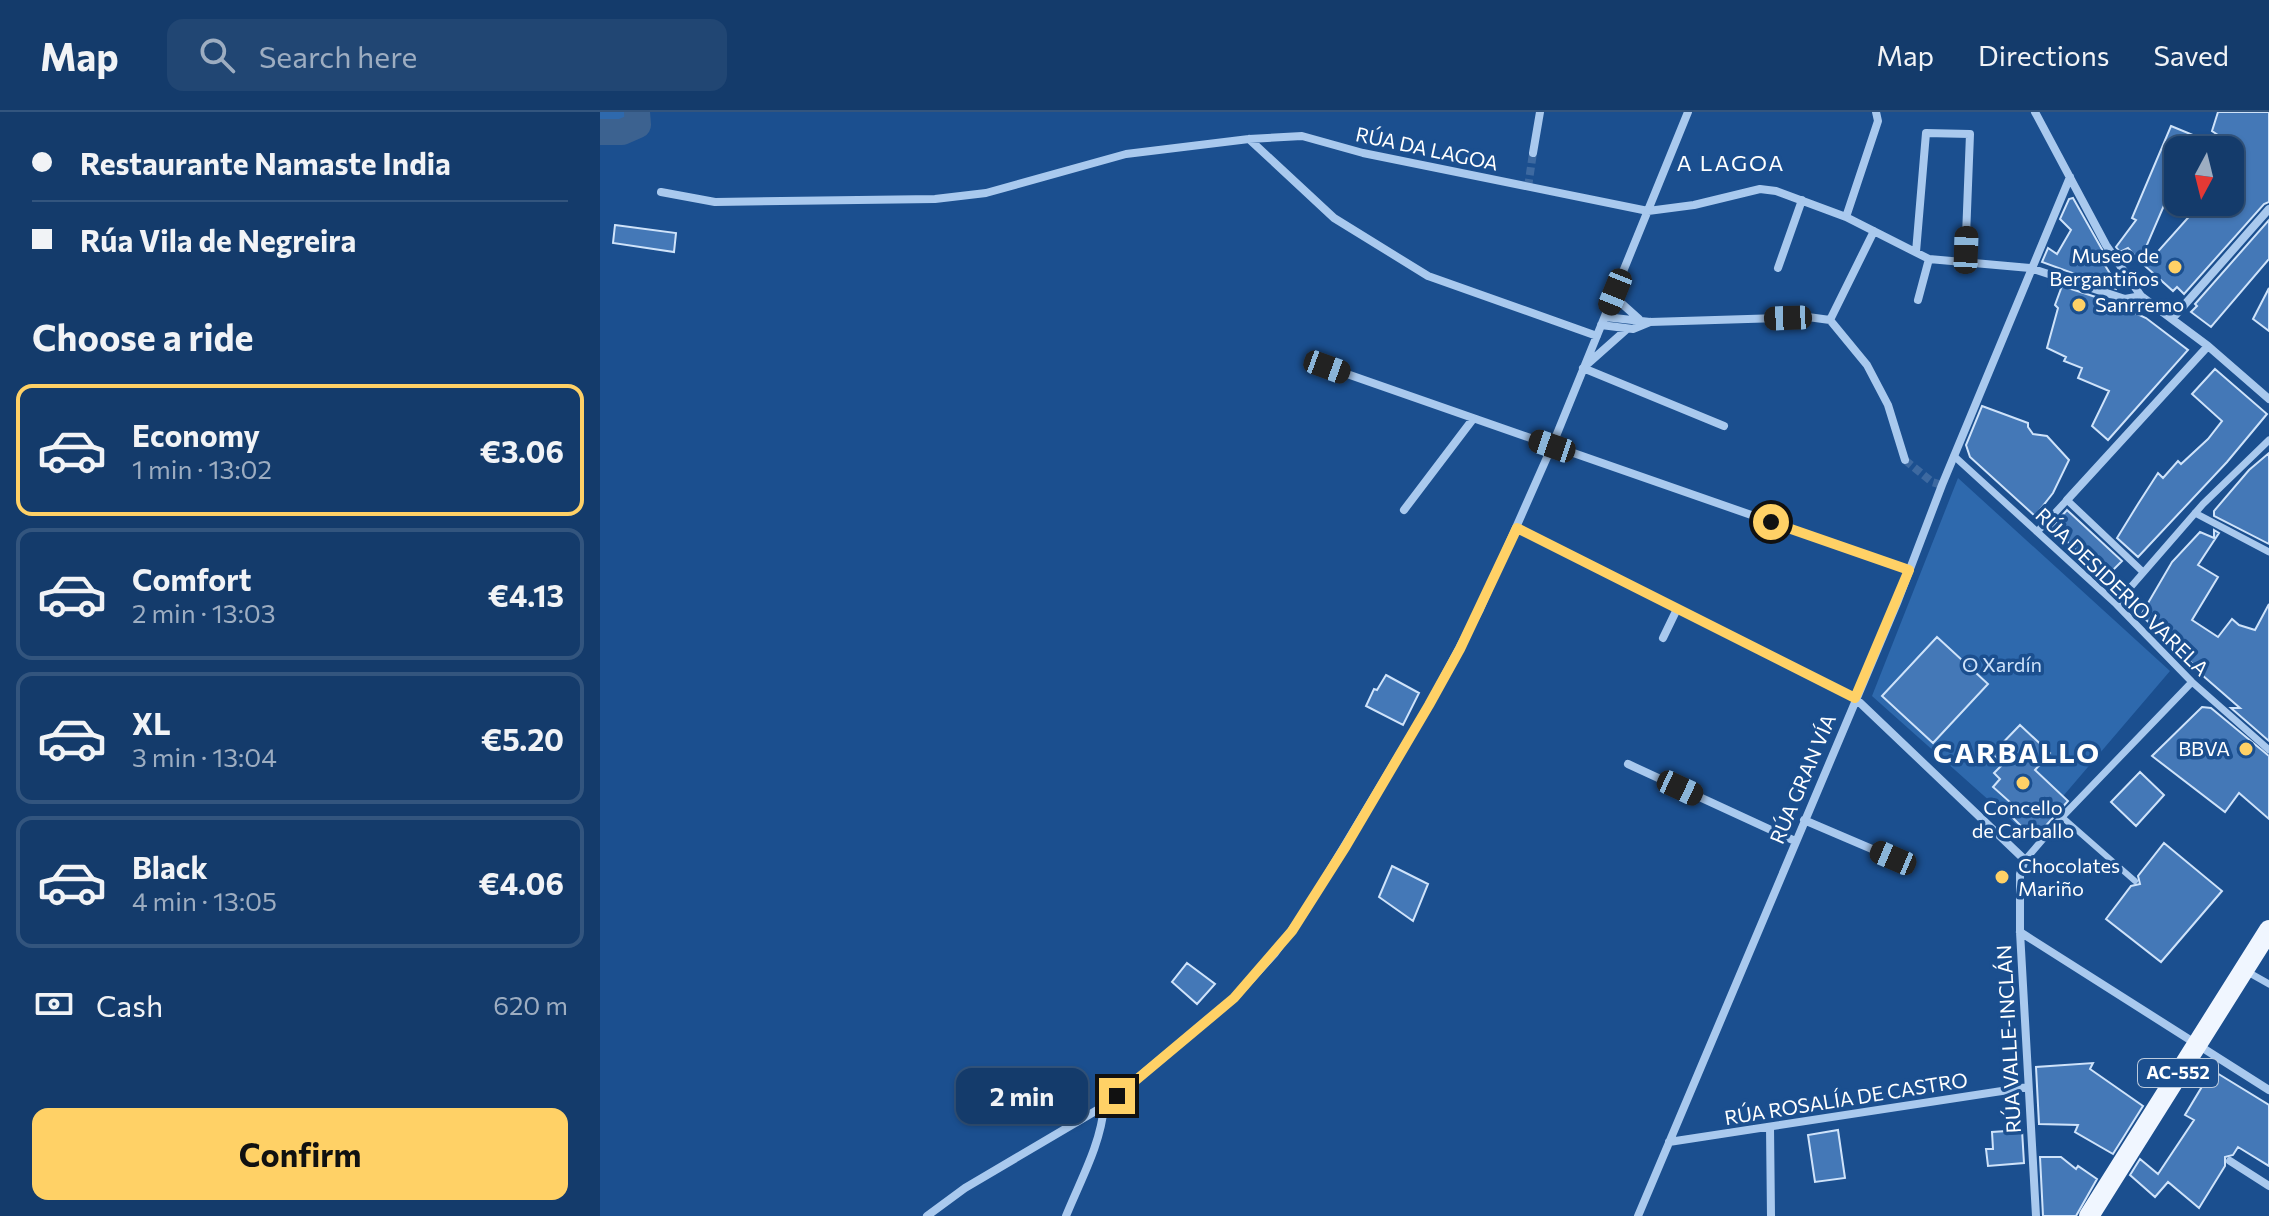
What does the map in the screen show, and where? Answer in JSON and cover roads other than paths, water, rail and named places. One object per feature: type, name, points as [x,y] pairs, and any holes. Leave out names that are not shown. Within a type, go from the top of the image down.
[{"type":"main road","name":"AC-552","points":[[2089,1216],[2269,930]]},
{"type":"street","points":[[1533,153],[1540,112]]},
{"type":"street","points":[[927,1216],[965,1188],[1104,1106],[1234,998],[1292,931],[1346,846],[1460,649],[1552,446],[1688,112]]},
{"type":"street","points":[[1846,217],[1878,121],[1876,112]]},
{"type":"street","points":[[2035,112],[2106,245],[2141,296],[2208,346],[2269,399]]},
{"type":"street","points":[[1916,252],[1926,133],[1970,134],[1965,262]]},
{"type":"street","name":"RÚA DA LAGOA","points":[[661,192],[715,202],[935,199],[986,193],[1126,154],[1249,139],[1302,136],[1363,153],[1648,211],[1694,205],[1760,189],[1776,191],[1846,217],[1929,259],[2030,268],[2125,299],[2141,296]]},
{"type":"street","points":[[1249,139],[1334,218],[1428,276],[1597,336]]},
{"type":"street","name":"RÚA GRAN VÍA","points":[[1638,1216],[2070,177]]},
{"type":"street","points":[[1778,268],[1802,200]]},
{"type":"street","points":[[2172,319],[2269,209]]},
{"type":"street","points":[[1830,320],[1874,231]]},
{"type":"street","points":[[1918,300],[1929,259]]},
{"type":"street","points":[[1615,292],[1620,302],[1639,319]]},
{"type":"street","points":[[1603,321],[1808,317],[1830,320],[1867,365],[1888,405],[1905,460]]},
{"type":"street","points":[[1603,321],[1627,329],[1642,327],[1650,322]]},
{"type":"street","points":[[1583,368],[1627,329]]},
{"type":"street","points":[[2037,532],[2208,346]]},
{"type":"street","points":[[1598,355],[1601,375]]},
{"type":"street","points":[[1327,367],[1909,570]]},
{"type":"street","points":[[1583,368],[1724,426]]},
{"type":"street","points":[[1404,510],[1473,419]]},
{"type":"street","points":[[2116,604],[2195,513],[2269,440]]},
{"type":"street","name":"RÚA DESIDERIO VARELA","points":[[1954,456],[2116,604],[2192,682],[2269,750]]},
{"type":"street","points":[[2067,500],[2143,572]]},
{"type":"street","points":[[2195,513],[2269,552]]},
{"type":"street","points":[[1517,528],[1855,698],[2025,860],[2062,817],[2192,682]]},
{"type":"street","points":[[1663,638],[1677,609]]},
{"type":"street","points":[[1628,764],[1795,841]]},
{"type":"street","points":[[1804,820],[1893,858]]},
{"type":"street","name":"RÚA VALLE-INCLÁN","points":[[2025,860],[2020,874],[2020,932],[2036,1216]]},
{"type":"street","points":[[2020,932],[2269,1090]]},
{"type":"street","points":[[2244,970],[2269,984]]},
{"type":"street","name":"RÚA ROSALÍA DE CASTRO","points":[[1669,1142],[2028,1087]]},
{"type":"street","points":[[1066,1216],[1093,1150],[1104,1106]]},
{"type":"street","points":[[1770,1127],[1771,1216]]},
{"type":"street","points":[[2230,1161],[2269,1186]]},
{"type":"lane","points":[[2062,817],[2135,881]]},
{"type":"waterway","points":[[600,132],[622,132],[638,125],[637,112]]},
{"type":"tunnel","points":[[1528,187],[1533,153]]},
{"type":"tunnel","points":[[1905,460],[1932,482],[1942,485]]},
{"type":"place","name":"Museo de Bergantiños","points":[[2175,267]]},
{"type":"place","name":"Sanrremo","points":[[2079,305]]},
{"type":"place","name":"BBVA","points":[[2246,749]]},
{"type":"place","name":"Concello de Carballo","points":[[2023,783]]},
{"type":"place","name":"Chocolates Mariño","points":[[2002,877]]},
{"type":"district","name":"A LAGOA","points":[[1731,163]]},
{"type":"district","name":"CARBALLO","points":[[2017,753]]},
{"type":"park label","name":"O Xardín","points":[[2002,665]]}]
